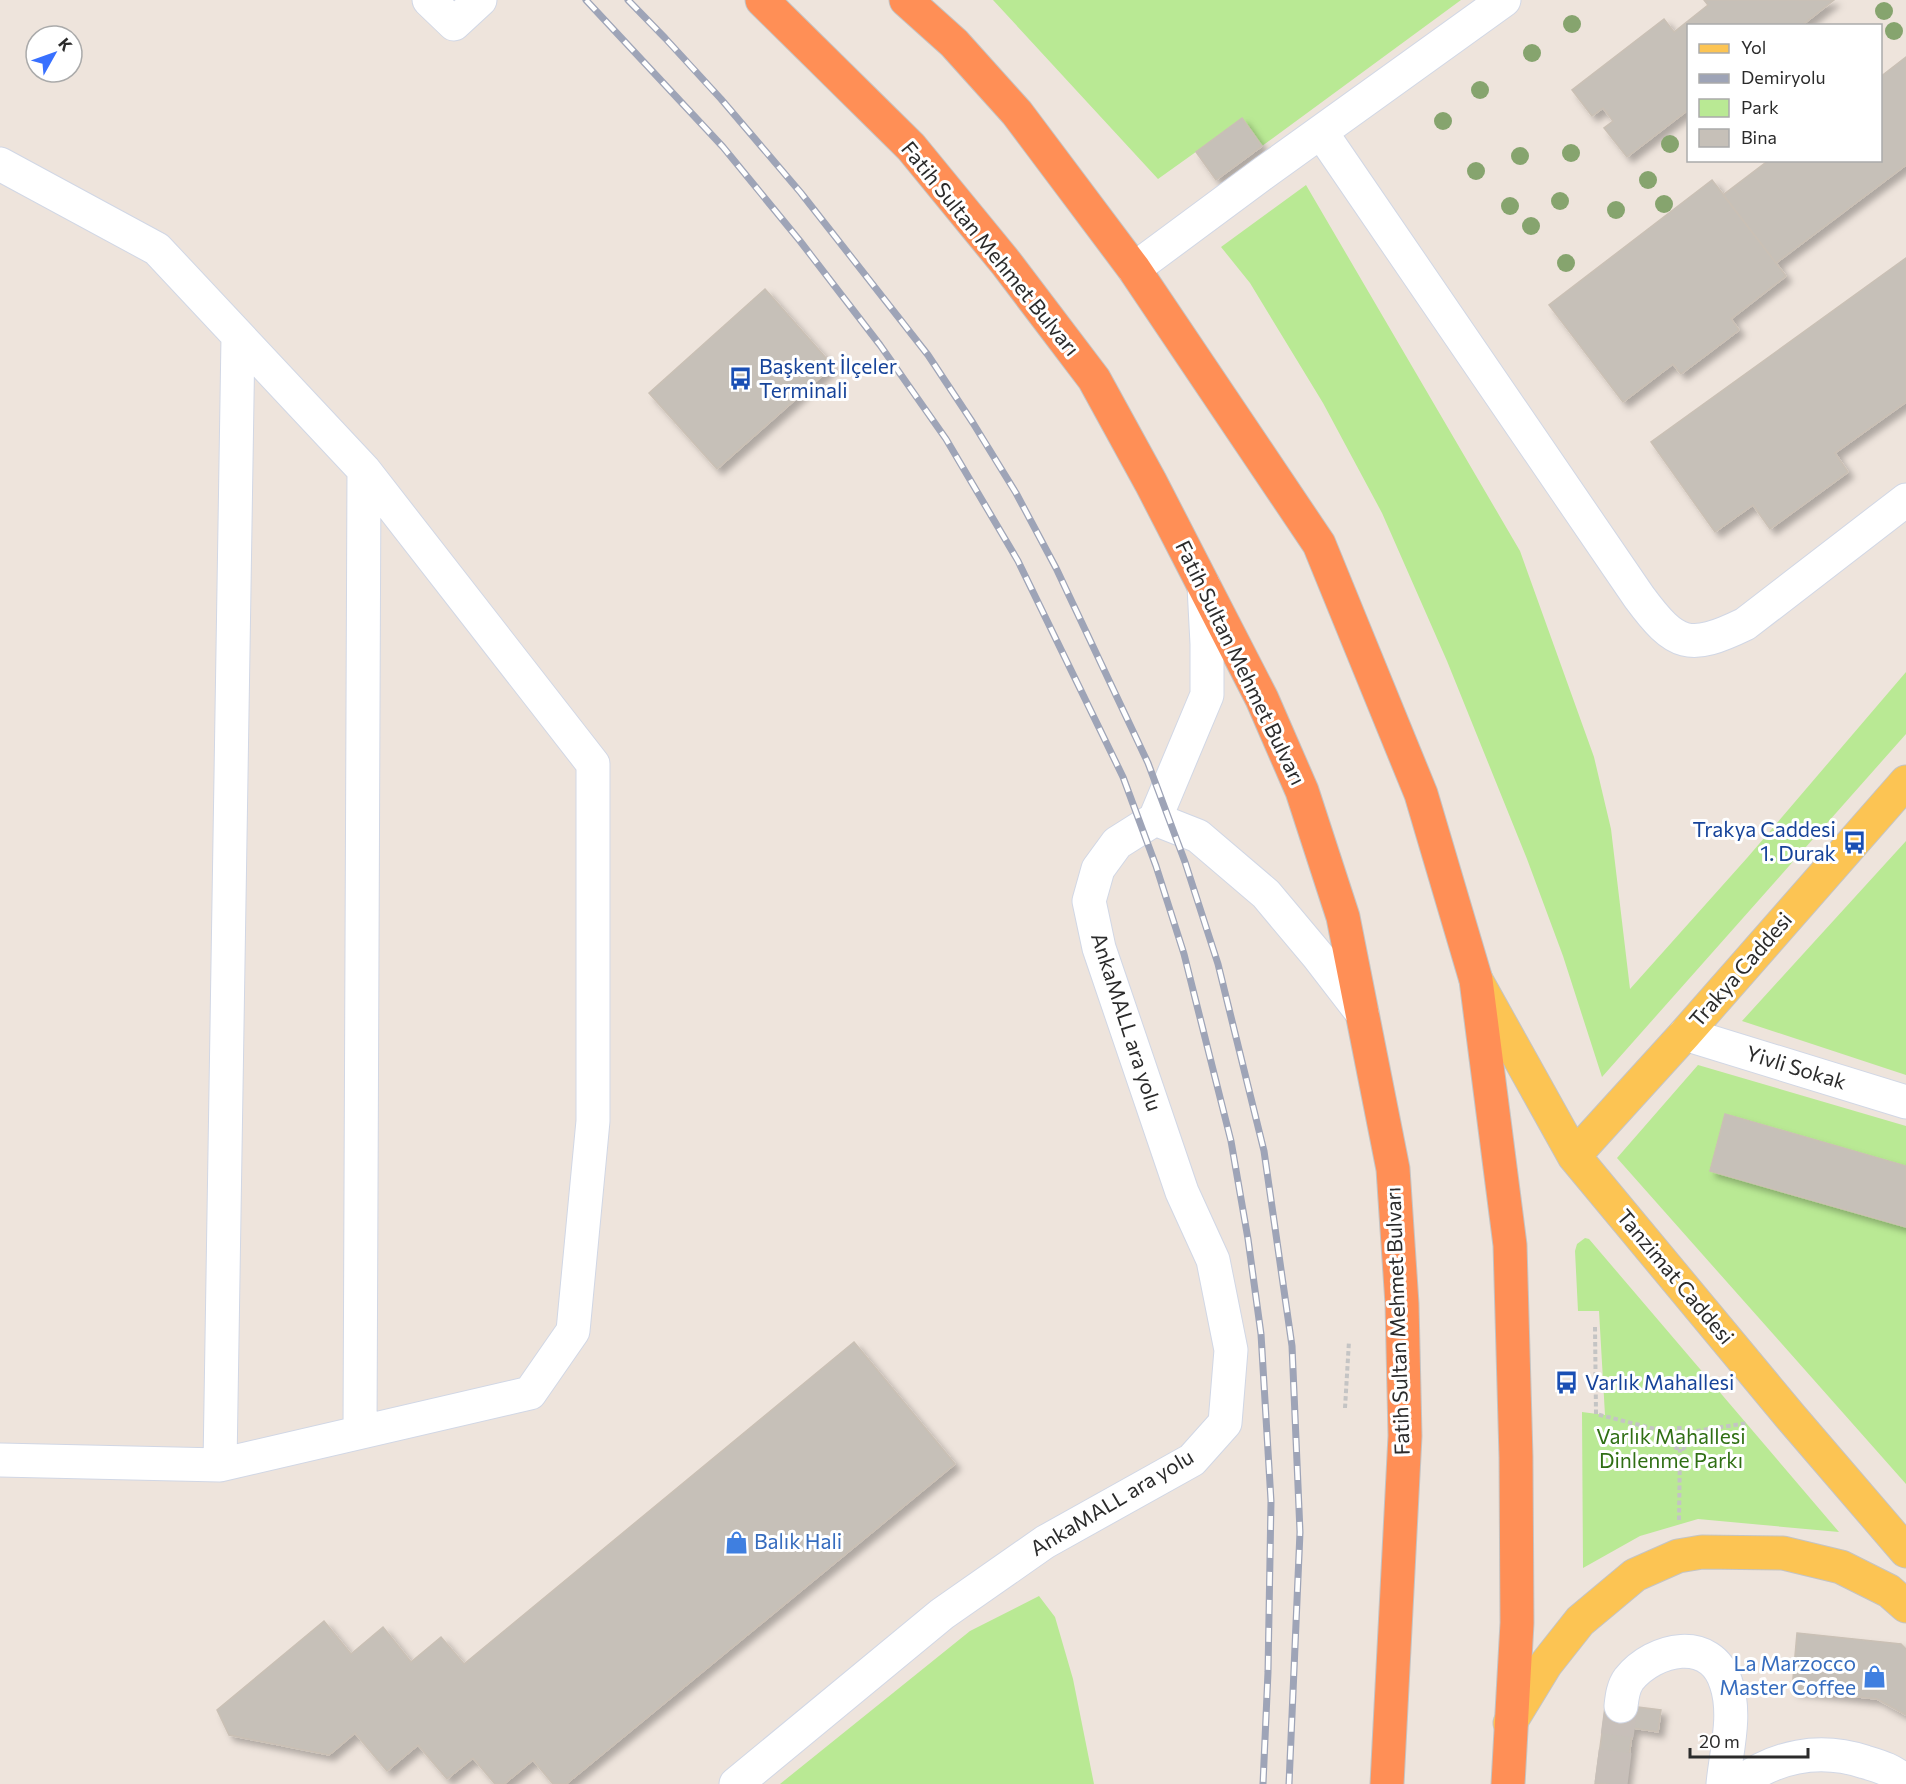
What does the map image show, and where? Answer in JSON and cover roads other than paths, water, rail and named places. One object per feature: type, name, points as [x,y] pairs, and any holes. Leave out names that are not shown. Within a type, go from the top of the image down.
[{"type":"highway","name":"Fatih Sultan Mehmet Bulvarı","points":[[762,0],[910,147],[1006,263],[1088,370],[1151,483],[1262,699],[1302,791],[1343,917],[1393,1169],[1402,1304],[1405,1436],[1387,1784]]},
{"type":"highway","points":[[906,0],[954,43],[1017,113],[1134,269],[1319,544],[1421,794],[1476,980],[1510,1245],[1516,1457],[1517,1623],[1510,1724],[1510,1782]]},
{"type":"main road","name":"Trakya Caddesi","points":[[1574,1156],[1685,1034],[1906,782]]},
{"type":"main road","name":"Tanzimat Caddesi","points":[[1476,980],[1574,1156],[1790,1416],[1906,1551]]},
{"type":"main road","points":[[1510,1724],[1546,1664],[1580,1620],[1635,1575],[1678,1556],[1702,1552],[1783,1553],[1841,1567],[1889,1591],[1906,1606]]},
{"type":"street","points":[[429,0],[454,24],[480,0]]},
{"type":"street","points":[[1134,269],[1504,0]]},
{"type":"street","points":[[1321,132],[1639,597],[1670,634],[1693,642],[1716,638],[1745,624],[1906,500]]},
{"type":"street","points":[[0,164],[156,249],[364,470],[592,764],[593,1121],[573,1331],[530,1393],[220,1465],[0,1460]]},
{"type":"street","points":[[220,1465],[238,337]]},
{"type":"street","points":[[360,1432],[364,470]]},
{"type":"street","points":[[1204,586],[1207,644],[1206,695],[1155,819],[1198,836],[1266,894],[1362,1013]]},
{"type":"street","name":"AnkaMALL ara yolu","points":[[735,1784],[942,1614],[1045,1542],[1192,1460],[1225,1423],[1231,1350],[1213,1260],[1182,1192],[1099,948],[1089,901],[1098,869],[1117,843],[1155,819]]},
{"type":"street","name":"Yivli Sokak","points":[[1685,1034],[1906,1102]]},
{"type":"street","points":[[1621,1706],[1627,1681],[1644,1666],[1663,1655],[1691,1650],[1712,1660],[1724,1676],[1730,1699],[1731,1716],[1722,1784]]},
{"type":"street","points":[[1738,1784],[1751,1773],[1783,1761],[1796,1757],[1829,1754],[1858,1760],[1902,1774]]},
{"type":"tunnel","points":[[1611,1784],[1621,1706]]},
{"type":"railway","points":[[586,0],[723,147],[800,241],[880,345],[946,439],[1018,561],[1123,777],[1156,866],[1184,954],[1231,1141],[1248,1239],[1261,1334],[1271,1501],[1268,1672],[1263,1784]]},
{"type":"railway","points":[[628,0],[721,99],[801,193],[928,355],[973,423],[1016,493],[1056,568],[1148,763],[1185,862],[1218,964],[1264,1151],[1292,1346],[1300,1532],[1289,1784]]},
{"type":"place","name":"Başkent İlçeler Terminali","points":[[741,379]]},
{"type":"place","name":"Trakya Caddesi 1. Durak","points":[[1854,842]]},
{"type":"place","name":"Varlık Mahallesi","points":[[1567,1383]]},
{"type":"place","name":"Balık Hali","points":[[736,1542]]},
{"type":"place","name":"La Marzocco Master Coffee","points":[[1874,1676]]},
{"type":"park label","name":"Varlık Mahallesi Dinlenme Parkı","points":[[1671,1449]]}]
